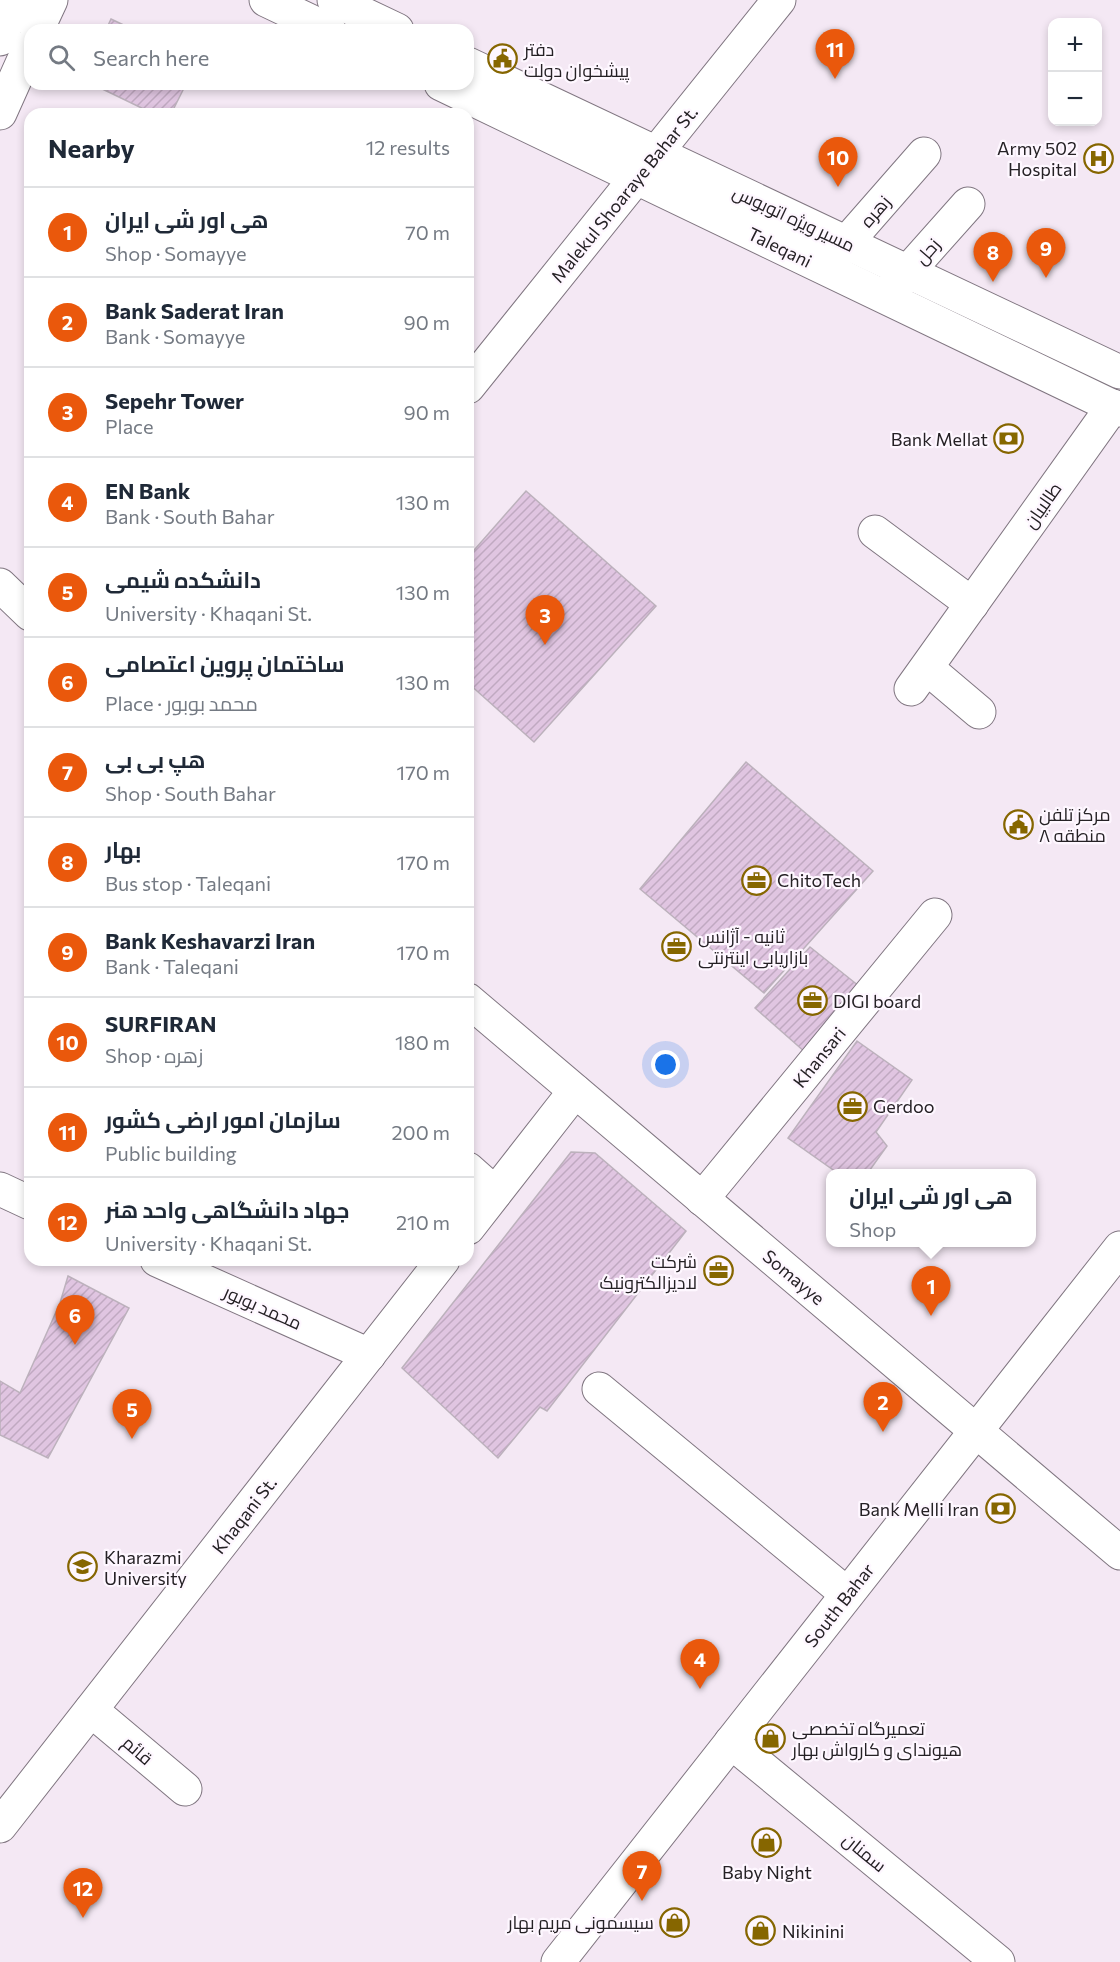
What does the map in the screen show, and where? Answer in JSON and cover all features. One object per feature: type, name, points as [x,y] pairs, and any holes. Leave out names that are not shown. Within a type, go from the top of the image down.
[{"type":"street","points":[[0,39],[18,0]]},
{"type":"street","points":[[40,24],[51,0]]},
{"type":"street","points":[[266,0],[372,24]]},
{"type":"street","name":"Malekul Shoaraye Bahar St.","points":[[474,380],[779,0]]},
{"type":"street","points":[[0,113],[24,59]]},
{"type":"street","name":"مسیر ویژه اتوبوس","points":[[474,66],[1120,372]]},
{"type":"street","name":"Taleqani","points":[[454,90],[1116,408]]},
{"type":"street","name":"زهره","points":[[824,268],[924,154]]},
{"type":"street","name":"زحل","points":[[885,297],[968,204]]},
{"type":"street","name":"طالبیان","points":[[979,712],[919,678],[1116,408]]},
{"type":"street","points":[[875,532],[972,604]]},
{"type":"street","points":[[0,585],[24,608]]},
{"type":"street","name":"Khansari","points":[[702,1199],[935,915]]},
{"type":"street","name":"Somayye","points":[[474,1005],[1120,1553]]},
{"type":"street","points":[[474,1220],[575,1091]]},
{"type":"street","points":[[474,1174],[495,1193]]},
{"type":"street","points":[[0,1189],[24,1200]]},
{"type":"street","name":"South Bahar","points":[[558,1962],[1120,1248]]},
{"type":"street","name":"محمد بوبور","points":[[170,1266],[369,1355]]},
{"type":"street","name":"Khaqani St.","points":[[0,1826],[438,1266]]},
{"type":"street","points":[[599,1389],[847,1594]]},
{"type":"street","name":"قائم","points":[[91,1710],[184,1790]]},
{"type":"street","name":"سمنان","points":[[731,1742],[998,1962]]},
{"type":"building","points":[[111,19],[121,24],[109,24]]},
{"type":"building","points":[[104,90],[183,90],[174,108],[142,108]]},
{"type":"building","points":[[526,491],[656,606],[534,742],[474,688],[474,550]]},
{"type":"building","name":"ChitoTech","points":[[746,762],[873,871],[764,993],[640,889]]},
{"type":"building","name":"DIGI board","points":[[810,947],[869,994],[814,1060],[755,1008]]},
{"type":"building","name":"Gerdoo","points":[[857,1041],[912,1080],[876,1132],[887,1146],[871,1169],[832,1169],[788,1138]]},
{"type":"building","points":[[571,1152],[595,1153],[686,1231],[547,1411],[540,1407],[498,1458],[402,1368]]},
{"type":"building","points":[[68,1276],[129,1308],[48,1458],[0,1435],[0,1381],[20,1393],[60,1303]]},
{"type":"place","name":"دفتر پیشخوان دولت","points":[[503,59]]},
{"type":"place","name":"سازمان امور ارضی کشور","points":[[835,79]]},
{"type":"place","name":"Army 502 Hospital","points":[[1098,158]]},
{"type":"place","name":"SURFIRAN","points":[[838,187]]},
{"type":"place","name":"Bank Keshavarzi Iran","points":[[1046,278]]},
{"type":"place","name":"بهار","points":[[993,282]]},
{"type":"place","name":"Bank Mellat","points":[[1009,439]]},
{"type":"place","name":"Sepehr Tower","points":[[545,645]]},
{"type":"place","name":"مرکز تلفن منطقه ۸","points":[[1018,824]]},
{"type":"place","name":"ChitoTech","points":[[756,880]]},
{"type":"place","name":"ثانیه - آژانس بازاریابی اینترنتی","points":[[677,946]]},
{"type":"place","name":"DIGI board","points":[[812,1001]]},
{"type":"place","name":"Gerdoo","points":[[852,1106]]},
{"type":"place","name":"شرکت لادیزالکترونیک","points":[[718,1271]]},
{"type":"place","name":"هی اور شی ایران","points":[[931,1316]]},
{"type":"place","name":"ساختمان پروین اعتصامی","points":[[75,1345]]},
{"type":"place","name":"Bank Saderat Iran","points":[[883,1432]]},
{"type":"place","name":"دانشکده شیمی","points":[[132,1439]]},
{"type":"place","name":"Bank Melli Iran","points":[[1000,1509]]},
{"type":"place","name":"Kharazmi University","points":[[83,1567]]},
{"type":"place","name":"EN Bank","points":[[700,1689]]},
{"type":"place","name":"تعمیرگاه تخصصی هیوندای و کارواش بهار","points":[[771,1738]]},
{"type":"place","name":"Baby Night","points":[[767,1843]]},
{"type":"place","name":"هپ بی بی","points":[[642,1901]]},
{"type":"place","name":"جهاد دانشگاهی واحد هنر","points":[[83,1918]]},
{"type":"place","name":"سیسمونی مریم بهار","points":[[675,1922]]},
{"type":"place","name":"Nikinini","points":[[761,1931]]}]
